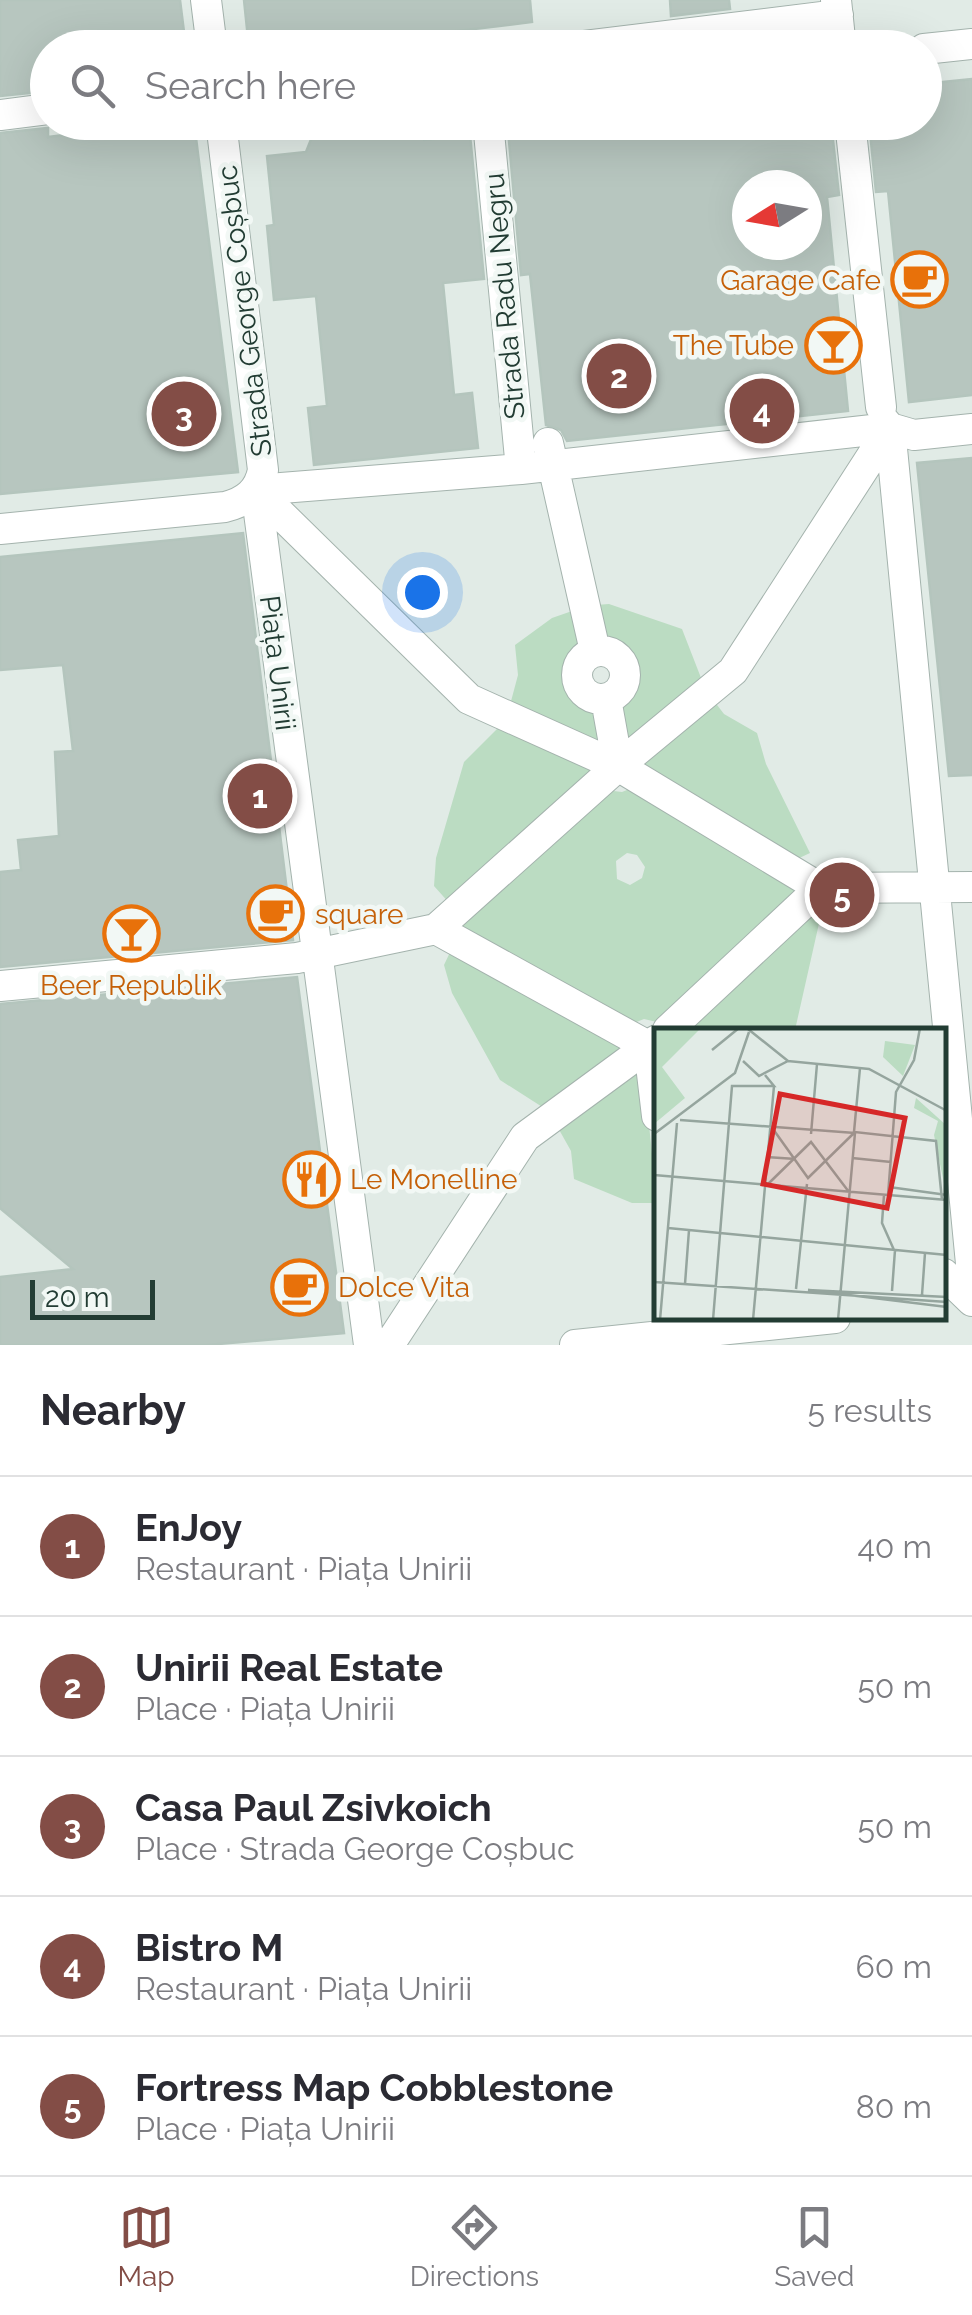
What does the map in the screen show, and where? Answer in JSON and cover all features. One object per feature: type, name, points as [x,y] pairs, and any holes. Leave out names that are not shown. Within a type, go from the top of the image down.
[{"type":"street","points":[[206,0],[210,30]]},
{"type":"street","points":[[664,30],[754,13],[837,8]]},
{"type":"street","points":[[942,47],[972,44]]},
{"type":"street","points":[[0,115],[30,111]]},
{"type":"street","name":"Strada George Coșbuc","points":[[223,140],[263,470],[253,493]]},
{"type":"street","name":"Strada Radu Negru","points":[[490,140],[520,469]]},
{"type":"street","points":[[852,140],[885,417],[955,887],[972,1274]]},
{"type":"street","points":[[0,528],[225,507],[253,493],[520,469],[550,454],[885,417],[914,434],[972,428]]},
{"type":"street","points":[[0,986],[306,957],[436,929],[618,766],[733,671],[885,417]]},
{"type":"street","points":[[550,454],[595,652],[578,668],[579,684],[589,696],[606,699],[618,766]]},
{"type":"street","points":[[253,493],[469,700],[618,766],[820,888],[955,887]]},
{"type":"street","name":"Piața Unirii","points":[[253,493],[306,957],[369,1345]]},
{"type":"street","points":[[673,1028],[820,888]]},
{"type":"street","points":[[436,929],[654,1040]]},
{"type":"street","points":[[389,1345],[526,1137],[654,1045]]},
{"type":"street","points":[[947,1277],[972,1303]]},
{"type":"street","points":[[947,1307],[972,1303]]},
{"type":"street","points":[[575,1345],[813,1320]]},
{"type":"green space","points":[[609,604],[682,629],[703,683],[631,742],[622,738],[615,708],[631,689],[633,667],[625,651],[602,640],[596,605]]},
{"type":"green space","points":[[575,610],[581,644],[570,666],[571,680],[583,701],[599,709],[605,739],[596,746],[510,705],[518,675],[515,645],[552,618]]},
{"type":"green space","points":[[714,701],[724,714],[757,733],[766,764],[810,853],[795,860],[644,764],[643,757]]},
{"type":"green space","points":[[502,724],[589,769],[591,775],[451,905],[434,886],[436,858],[464,762]]},
{"type":"green space","points":[[632,788],[804,888],[661,1023],[644,1019],[629,1025],[453,925],[605,790],[622,792]],"holes":[[[627,853],[637,855],[645,867],[642,878],[630,885],[617,879],[616,861]]]},
{"type":"green space","points":[[807,911],[820,919],[795,1028],[683,1028]]},
{"type":"green space","points":[[453,946],[619,1044],[620,1056],[547,1110],[500,1080],[452,993],[444,965]]},
{"type":"green space","points":[[634,1073],[644,1076],[654,1203],[632,1203],[574,1179],[571,1151],[557,1126]]},
{"type":"building","points":[[0,0],[180,0],[184,30],[30,30],[30,93],[0,96]]},
{"type":"building","points":[[244,0],[530,0],[532,22],[465,30],[247,30]]},
{"type":"building","points":[[670,0],[729,0],[730,9],[671,16]]},
{"type":"building","points":[[972,79],[972,395],[909,402],[888,191],[876,192],[871,140],[942,140],[942,82]]},
{"type":"building","points":[[30,130],[30,140],[196,140],[238,472],[0,494],[0,133]]},
{"type":"building","points":[[311,140],[470,140],[484,279],[443,283],[454,395],[472,393],[478,448],[314,465],[308,408],[327,406],[316,296],[274,300],[267,226],[274,225],[267,156],[306,152]]},
{"type":"building","points":[[509,140],[833,140],[839,195],[827,197],[848,411],[567,441],[561,430],[546,425],[530,274],[521,275]]},
{"type":"building","points":[[972,458],[972,775],[949,776],[917,463]]},
{"type":"building","points":[[243,533],[293,940],[0,967],[0,872],[21,870],[18,840],[59,836],[55,752],[73,751],[63,665],[0,670],[0,557]]},
{"type":"building","points":[[297,977],[344,1333],[207,1345],[0,1345],[0,1277],[73,1269],[0,1208],[0,1004]]},
{"type":"place","name":"Garage Cafe","points":[[920,280]]},
{"type":"place","name":"The Tube","points":[[833,345]]},
{"type":"place","name":"Unirii Real Estate","points":[[619,376]]},
{"type":"place","name":"Bistro M","points":[[762,411]]},
{"type":"place","name":"Casa Paul Zsivkoich","points":[[184,414]]},
{"type":"place","name":"EnJoy","points":[[260,796]]},
{"type":"place","name":"Fortress Map Cobblestone","points":[[842,895]]},
{"type":"place","name":"square","points":[[276,914]]},
{"type":"place","name":"Beer Republik","points":[[131,934]]},
{"type":"place","name":"Le Monelline","points":[[311,1179]]},
{"type":"place","name":"Dolce Vita","points":[[299,1287]]}]
